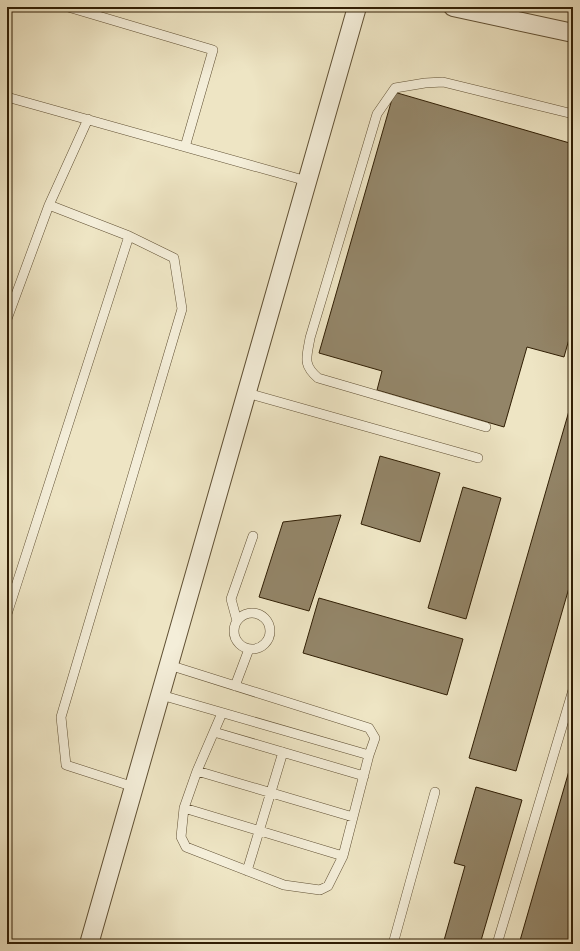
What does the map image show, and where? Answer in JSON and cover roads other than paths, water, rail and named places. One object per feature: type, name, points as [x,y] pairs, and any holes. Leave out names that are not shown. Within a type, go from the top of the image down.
[{"type":"street","points":[[89,944],[357,7]]},
{"type":"street","points":[[453,7],[573,33]]},
{"type":"lane","points":[[68,7],[213,50],[185,147]]},
{"type":"lane","points":[[486,427],[318,378],[309,370],[306,362],[310,338],[377,114],[396,88],[425,83],[443,82],[573,112]]},
{"type":"lane","points":[[7,97],[307,181]]},
{"type":"lane","points":[[7,319],[49,205],[88,119]]},
{"type":"lane","points":[[49,205],[129,236],[174,258],[182,309],[61,717],[66,765],[134,787]]},
{"type":"lane","points":[[7,614],[129,236]]},
{"type":"lane","points":[[247,393],[478,458]]},
{"type":"lane","points":[[237,621],[231,599],[253,536]]},
{"type":"lane","points":[[252,613],[260,615],[267,620],[270,628],[270,637],[265,644],[258,649],[249,649],[241,646],[235,638],[234,630],[237,621],[243,615],[252,613]]},
{"type":"lane","points":[[235,686],[249,649]]},
{"type":"lane","points":[[169,665],[369,728],[375,738],[369,755],[343,856],[328,886],[320,890],[284,885],[247,872],[186,847],[181,837],[184,808],[196,771],[222,712]]},
{"type":"lane","points":[[497,944],[573,690]]},
{"type":"lane","points":[[160,695],[369,755]]},
{"type":"lane","points":[[214,732],[364,776]]},
{"type":"lane","points":[[247,872],[283,752]]},
{"type":"lane","points":[[196,771],[353,817]]},
{"type":"lane","points":[[393,944],[435,792]]},
{"type":"lane","points":[[184,808],[343,856]]}]
